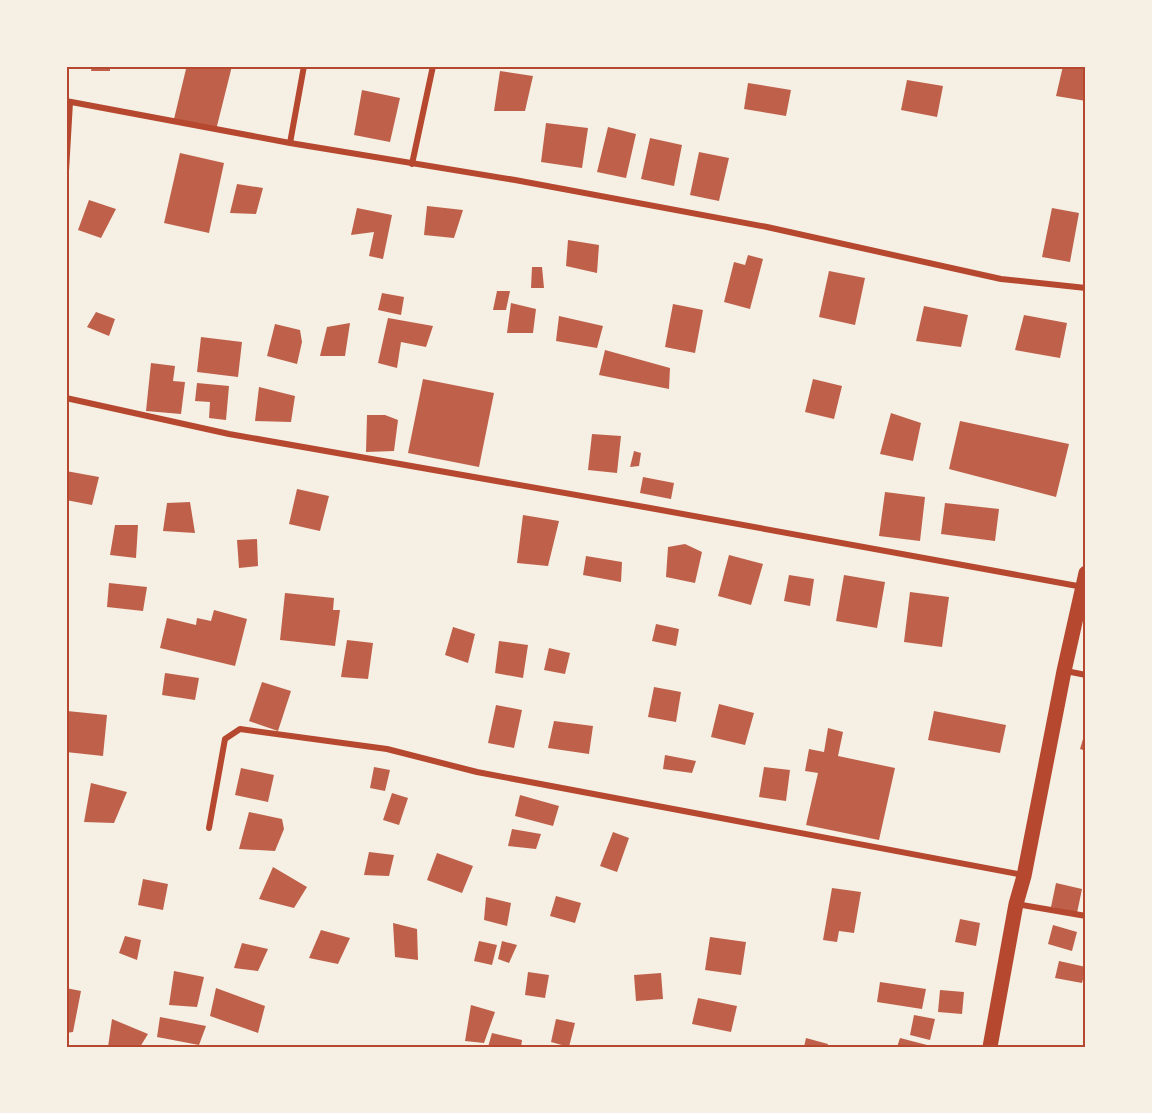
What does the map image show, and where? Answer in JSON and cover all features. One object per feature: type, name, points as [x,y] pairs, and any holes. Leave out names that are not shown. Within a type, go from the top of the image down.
[{"type":"main road","points":[[990,1047],[1016,904],[1024,876],[1064,671],[1085,580]]},
{"type":"street","points":[[290,143],[304,66]]},
{"type":"street","points":[[412,164],[433,66]]},
{"type":"street","points":[[66,171],[68,101],[290,143],[515,180],[766,227],[1001,279],[1086,288]]},
{"type":"street","points":[[66,398],[230,434],[1085,580]]},
{"type":"street","points":[[1064,671],[1086,675]]},
{"type":"street","points":[[208,828],[225,739],[240,729],[387,749],[477,772],[1024,876]]},
{"type":"street","points":[[1016,904],[1086,916]]},
{"type":"building","points":[[92,66],[110,66],[110,71],[91,71]]},
{"type":"building","points":[[176,66],[232,66],[216,130],[174,119],[186,69]]},
{"type":"building","points":[[1063,66],[1086,66],[1086,101],[1056,96]]},
{"type":"building","points":[[500,71],[533,76],[525,111],[494,111]]},
{"type":"building","points":[[907,80],[943,86],[937,117],[901,110]]},
{"type":"building","points":[[748,83],[791,90],[786,116],[744,109]]},
{"type":"building","points":[[362,90],[400,98],[390,142],[354,135]]},
{"type":"building","points":[[546,123],[588,128],[582,168],[541,162]]},
{"type":"building","points":[[608,127],[636,134],[626,178],[597,172]]},
{"type":"building","points":[[650,138],[682,145],[674,186],[641,179]]},
{"type":"building","points":[[699,152],[729,158],[719,201],[690,195]]},
{"type":"building","points":[[180,153],[224,163],[209,233],[164,223]]},
{"type":"building","points":[[237,184],[263,188],[256,214],[230,213]]},
{"type":"building","points":[[89,200],[116,209],[101,238],[78,230]]},
{"type":"building","points":[[427,206],[463,210],[454,238],[424,235]]},
{"type":"building","points":[[357,208],[392,215],[383,259],[369,256],[374,232],[351,235]]},
{"type":"building","points":[[1052,208],[1079,213],[1070,262],[1042,257]]},
{"type":"building","points":[[568,240],[599,245],[597,273],[566,266]]},
{"type":"building","points":[[748,255],[763,259],[750,309],[724,302],[734,262],[745,265]]},
{"type":"building","points":[[532,267],[542,267],[544,288],[531,288]]},
{"type":"building","points":[[829,271],[865,278],[855,325],[819,317]]},
{"type":"building","points":[[497,291],[510,291],[506,310],[493,310]]},
{"type":"building","points":[[382,293],[404,297],[401,315],[378,310]]},
{"type":"building","points":[[511,303],[536,309],[533,333],[507,333]]},
{"type":"building","points":[[673,304],[703,310],[695,353],[665,347]]},
{"type":"building","points":[[924,306],[968,315],[961,347],[916,341]]},
{"type":"building","points":[[96,312],[115,319],[109,336],[87,327]]},
{"type":"building","points":[[1024,315],[1067,323],[1060,358],[1015,350]]},
{"type":"building","points":[[559,316],[603,326],[597,348],[556,341]]},
{"type":"building","points":[[388,318],[433,326],[426,347],[401,342],[397,368],[378,363]]},
{"type":"building","points":[[350,323],[345,356],[320,356],[327,327]]},
{"type":"building","points":[[275,324],[300,330],[302,342],[297,364],[267,356]]},
{"type":"building","points":[[201,337],[242,342],[238,377],[197,372]]},
{"type":"building","points":[[605,350],[670,368],[669,389],[599,375]]},
{"type":"building","points":[[151,363],[175,366],[173,381],[185,382],[181,414],[146,411]]},
{"type":"building","points":[[423,379],[494,393],[479,467],[408,453]]},
{"type":"building","points":[[813,379],[842,386],[834,419],[805,412]]},
{"type":"building","points":[[197,383],[229,386],[226,420],[209,418],[210,402],[195,401]]},
{"type":"building","points":[[259,387],[295,396],[291,422],[255,421]]},
{"type":"building","points":[[891,413],[921,423],[913,461],[880,454]]},
{"type":"building","points":[[367,415],[385,415],[398,420],[394,451],[366,452]]},
{"type":"building","points":[[960,421],[1069,444],[1056,497],[949,469]]},
{"type":"building","points":[[592,434],[621,436],[617,473],[588,470]]},
{"type":"building","points":[[634,451],[641,453],[639,466],[630,467]]},
{"type":"building","points":[[66,471],[99,477],[92,505],[66,500]]},
{"type":"building","points":[[643,477],[674,483],[671,499],[640,493]]},
{"type":"building","points":[[297,489],[329,496],[320,531],[289,524]]},
{"type":"building","points":[[885,492],[925,497],[920,541],[879,536]]},
{"type":"building","points":[[190,502],[195,533],[163,531],[167,503]]},
{"type":"building","points":[[945,503],[999,509],[995,541],[941,534]]},
{"type":"building","points":[[523,515],[559,521],[548,566],[517,563]]},
{"type":"building","points":[[115,525],[138,525],[136,558],[110,555]]},
{"type":"building","points":[[257,539],[258,566],[239,568],[237,540]]},
{"type":"building","points":[[685,544],[702,552],[695,583],[666,577],[668,547]]},
{"type":"building","points":[[729,555],[763,564],[751,605],[718,596]]},
{"type":"building","points":[[586,556],[622,562],[621,582],[583,575]]},
{"type":"building","points":[[789,575],[814,579],[810,606],[784,601]]},
{"type":"building","points":[[844,575],[885,582],[877,628],[836,621]]},
{"type":"building","points":[[109,583],[147,587],[143,611],[107,607]]},
{"type":"building","points":[[910,592],[949,597],[942,647],[904,642]]},
{"type":"building","points":[[285,593],[334,598],[333,610],[340,610],[335,646],[280,640]]},
{"type":"building","points":[[214,610],[247,619],[235,666],[160,648],[167,618],[196,625],[197,618],[211,621]]},
{"type":"building","points":[[656,624],[679,629],[676,646],[652,641]]},
{"type":"building","points":[[453,627],[475,634],[468,663],[445,655]]},
{"type":"building","points":[[347,640],[373,643],[368,679],[341,677]]},
{"type":"building","points":[[499,641],[528,645],[523,678],[495,673]]},
{"type":"building","points":[[549,648],[570,653],[565,674],[544,670]]},
{"type":"building","points":[[165,673],[199,678],[195,700],[162,695]]},
{"type":"building","points":[[262,682],[291,691],[278,731],[249,721]]},
{"type":"building","points":[[654,687],[681,692],[676,722],[648,717]]},
{"type":"building","points":[[719,704],[754,713],[745,745],[711,737]]},
{"type":"building","points":[[496,705],[522,710],[514,748],[488,743]]},
{"type":"building","points":[[67,711],[107,715],[103,756],[66,752]]},
{"type":"building","points":[[934,711],[1006,725],[1000,753],[928,740]]},
{"type":"building","points":[[554,721],[593,726],[589,754],[548,748]]},
{"type":"building","points":[[828,728],[843,732],[838,756],[895,768],[879,840],[806,825],[818,773],[805,771],[809,749],[824,752]]},
{"type":"building","points":[[1086,729],[1086,751],[1080,749]]},
{"type":"building","points":[[665,755],[696,761],[692,773],[663,769]]},
{"type":"building","points":[[374,767],[390,770],[385,791],[370,788]]},
{"type":"building","points":[[764,767],[790,770],[786,801],[759,797]]},
{"type":"building","points":[[241,768],[274,775],[268,802],[235,795]]},
{"type":"building","points":[[91,783],[127,792],[114,823],[84,822]]},
{"type":"building","points":[[392,793],[408,798],[399,825],[383,820]]},
{"type":"building","points":[[520,795],[559,806],[553,826],[515,816]]},
{"type":"building","points":[[249,812],[282,819],[284,829],[275,851],[239,849]]},
{"type":"building","points":[[512,829],[541,834],[536,849],[508,846]]},
{"type":"building","points":[[613,832],[629,838],[617,872],[600,866]]},
{"type":"building","points":[[369,852],[394,855],[389,876],[364,875]]},
{"type":"building","points":[[437,853],[473,866],[462,893],[427,880]]},
{"type":"building","points":[[273,867],[307,887],[294,908],[259,899]]},
{"type":"building","points":[[143,879],[168,884],[163,910],[138,905]]},
{"type":"building","points":[[1056,883],[1082,889],[1077,913],[1051,907]]},
{"type":"building","points":[[832,888],[861,892],[854,933],[839,931],[837,942],[823,940]]},
{"type":"building","points":[[556,896],[581,903],[575,923],[550,916]]},
{"type":"building","points":[[486,897],[511,903],[507,926],[484,920]]},
{"type":"building","points":[[960,919],[980,923],[976,946],[955,942]]},
{"type":"building","points":[[393,923],[417,929],[418,960],[395,957]]},
{"type":"building","points":[[1053,925],[1077,932],[1072,951],[1048,944]]},
{"type":"building","points":[[321,930],[350,938],[338,964],[309,958]]},
{"type":"building","points":[[125,936],[141,940],[137,960],[119,953]]},
{"type":"building","points":[[710,937],[746,942],[741,975],[705,970]]},
{"type":"building","points":[[479,941],[497,945],[492,965],[474,961]]},
{"type":"building","points":[[502,941],[517,945],[509,963],[498,959]]},
{"type":"building","points":[[242,943],[268,949],[258,971],[234,968]]},
{"type":"building","points":[[1059,961],[1086,967],[1082,983],[1055,978]]},
{"type":"building","points":[[174,971],[204,977],[197,1007],[169,1005]]},
{"type":"building","points":[[528,972],[549,975],[545,998],[525,995]]},
{"type":"building","points":[[661,973],[663,999],[636,1001],[634,975]]},
{"type":"building","points":[[880,982],[926,989],[922,1009],[877,1002]]},
{"type":"building","points":[[66,988],[81,991],[73,1032],[66,1033]]},
{"type":"building","points":[[216,988],[265,1006],[258,1033],[210,1016]]},
{"type":"building","points":[[940,990],[964,992],[962,1014],[938,1012]]},
{"type":"building","points":[[698,998],[737,1006],[731,1032],[692,1024]]},
{"type":"building","points":[[471,1005],[495,1012],[484,1043],[465,1041]]},
{"type":"building","points":[[914,1015],[935,1019],[930,1040],[910,1035]]},
{"type":"building","points":[[160,1017],[206,1026],[199,1045],[157,1037]]},
{"type":"building","points":[[112,1019],[148,1034],[140,1047],[108,1047]]},
{"type":"building","points":[[556,1019],[575,1023],[569,1047],[551,1042]]},
{"type":"building","points":[[492,1033],[522,1040],[521,1047],[488,1047]]},
{"type":"building","points":[[806,1038],[828,1044],[827,1047],[804,1047]]},
{"type":"building","points":[[900,1038],[931,1046],[931,1047],[897,1047]]}]
